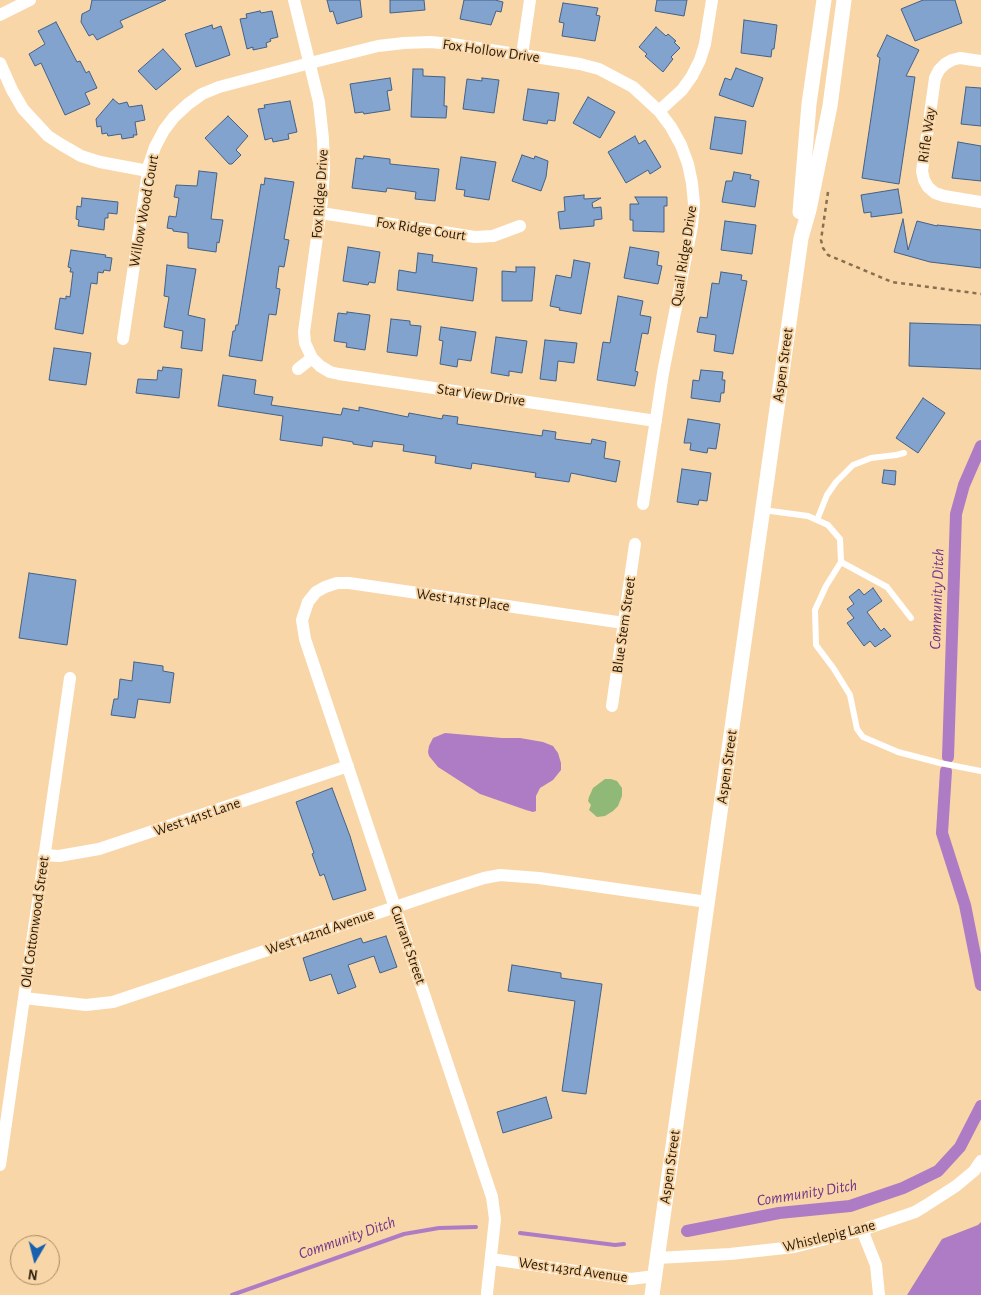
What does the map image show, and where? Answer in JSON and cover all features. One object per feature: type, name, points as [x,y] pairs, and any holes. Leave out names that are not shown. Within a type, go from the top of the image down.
[{"type":"street","points":[[0,15],[30,0]]},
{"type":"street","name":"Fox Ridge Drive","points":[[294,0],[319,102],[323,139],[324,170],[321,213],[304,332],[305,343],[312,358]]},
{"type":"street","points":[[522,55],[530,0]]},
{"type":"street","points":[[659,111],[682,90],[700,60],[705,44],[712,0]]},
{"type":"street","name":"Aspen Street","points":[[801,238],[800,210],[810,104],[824,0]]},
{"type":"street","name":"Aspen Street","points":[[652,1295],[801,238],[809,210],[830,106],[844,0]]},
{"type":"street","name":"Fox Hollow Drive","points":[[310,63],[378,46],[404,43],[445,44],[580,64],[599,69],[633,87],[659,111]]},
{"type":"street","name":"Rifle Way","points":[[980,57],[952,60],[939,70],[935,78],[922,171],[928,188],[935,193],[981,202]]},
{"type":"street","points":[[0,63],[23,109],[48,136],[81,156],[100,162],[148,171]]},
{"type":"street","name":"Willow Wood Court","points":[[123,339],[148,171],[155,147],[164,130],[174,116],[202,94],[219,87],[310,63]]},
{"type":"street","name":"Quail Ridge Drive","points":[[644,504],[663,373],[692,226],[694,204],[688,164],[681,145],[659,111]]},
{"type":"street","name":"Fox Ridge Court","points":[[321,213],[475,237],[493,236],[520,226]]},
{"type":"street","points":[[298,369],[312,358]]},
{"type":"street","name":"Star View Drive","points":[[312,358],[330,372],[339,374],[656,421]]},
{"type":"street","name":"Blue Stem Street","points":[[612,706],[635,544]]},
{"type":"street","name":"West 141st Place","points":[[308,602],[316,592],[325,586],[349,583],[624,623]]},
{"type":"street","name":"Currant Street","points":[[308,602],[302,620],[303,629],[492,1197],[495,1219],[487,1293]]},
{"type":"street","name":"Old Cottonwood Street","points":[[0,1165],[70,678]]},
{"type":"street","name":"West 141st Lane","points":[[44,855],[74,854],[99,849],[348,766]]},
{"type":"street","name":"West 142nd Avenue","points":[[24,998],[86,1006],[113,1002],[395,906],[484,878],[512,875],[625,889],[708,902]]},
{"type":"street","name":"Whistlepig Lane","points":[[657,1258],[730,1254],[794,1247],[862,1230],[915,1212],[956,1186],[974,1171],[981,1161]]},
{"type":"street","points":[[862,1230],[876,1265],[879,1295]]},
{"type":"street","name":"West 143rd Avenue","points":[[491,1259],[631,1279],[655,1276]]},
{"type":"lane","points":[[817,520],[827,495],[836,482],[853,465],[871,458],[896,456],[904,452]]},
{"type":"lane","points":[[764,510],[808,516],[828,524],[840,539],[841,562],[826,586],[815,610],[816,644],[850,695],[857,729],[863,737],[898,752],[981,771]]},
{"type":"lane","points":[[841,562],[888,587],[910,618]]},
{"type":"path","points":[[828,192],[821,240],[823,248],[828,255],[892,282],[981,294]]},
{"type":"green space","points":[[605,779],[617,781],[622,788],[622,796],[618,806],[613,811],[605,816],[597,817],[589,810],[591,805],[588,801],[593,788]]},
{"type":"shaded area","points":[[445,733],[520,738],[543,742],[553,746],[558,753],[561,770],[553,780],[540,788],[536,796],[536,811],[526,810],[480,794],[438,767],[429,756],[429,746],[433,738]]},
{"type":"shaded area","points":[[981,1222],[981,1295],[907,1295],[942,1239],[978,1225]]},
{"type":"building","points":[[92,0],[166,0],[120,21],[123,27],[97,40],[93,34],[89,36],[81,22],[82,14],[90,10]]},
{"type":"building","points":[[327,0],[360,0],[362,17],[337,24],[333,11],[330,12]]},
{"type":"building","points":[[390,0],[424,0],[425,10],[390,13]]},
{"type":"building","points":[[464,0],[495,0],[503,2],[501,12],[496,11],[491,25],[460,19]]},
{"type":"building","points":[[657,0],[687,0],[684,16],[655,11]]},
{"type":"building","points":[[923,0],[955,0],[962,23],[915,41],[901,9]]},
{"type":"building","points":[[563,3],[598,8],[596,15],[600,16],[595,41],[562,36],[564,23],[559,22]]},
{"type":"building","points":[[260,11],[261,13],[272,11],[278,37],[270,39],[271,41],[266,43],[267,47],[253,50],[253,47],[247,49],[240,19],[247,18],[246,14]]},
{"type":"building","points":[[744,20],[777,25],[771,57],[741,53]]},
{"type":"building","points":[[56,22],[77,62],[80,61],[86,73],[89,71],[97,88],[85,93],[90,104],[65,115],[41,63],[35,66],[29,54],[45,44],[38,31]]},
{"type":"building","points":[[212,25],[213,29],[221,26],[230,55],[196,67],[185,34]]},
{"type":"building","points":[[656,27],[666,36],[668,34],[676,41],[674,42],[680,48],[671,57],[673,59],[663,72],[645,56],[647,54],[639,47]]},
{"type":"building","points":[[887,35],[919,50],[906,76],[915,77],[899,184],[862,178],[880,58],[877,56]]},
{"type":"building","points":[[163,49],[181,69],[156,90],[138,71]]},
{"type":"building","points":[[736,68],[763,78],[753,107],[719,95],[725,78],[731,80]]},
{"type":"building","points":[[413,69],[423,69],[423,76],[445,77],[444,106],[447,106],[446,118],[411,117]]},
{"type":"building","points":[[390,78],[392,90],[387,91],[390,110],[364,114],[363,112],[355,113],[350,84]]},
{"type":"building","points":[[482,78],[499,80],[494,113],[463,109],[467,79],[482,81]]},
{"type":"building","points":[[966,87],[981,88],[981,126],[961,124]]},
{"type":"building","points":[[528,89],[559,93],[555,121],[548,120],[547,124],[523,120]]},
{"type":"building","points":[[588,97],[615,112],[600,138],[573,123]]},
{"type":"building","points":[[113,99],[119,104],[127,102],[129,107],[142,105],[145,120],[135,122],[137,135],[133,135],[134,137],[122,139],[121,134],[108,136],[107,133],[102,134],[101,126],[97,127],[96,119]]},
{"type":"building","points":[[290,101],[297,132],[288,134],[289,139],[273,142],[272,138],[265,140],[258,109],[265,108],[264,105]]},
{"type":"building","points":[[228,116],[248,136],[236,150],[241,155],[232,164],[229,164],[205,138]]},
{"type":"building","points":[[715,117],[746,121],[742,154],[710,149]]},
{"type":"building","points":[[635,136],[639,144],[645,140],[661,167],[650,174],[648,170],[626,183],[608,152]]},
{"type":"building","points":[[958,142],[981,146],[981,181],[952,178]]},
{"type":"building","points":[[522,155],[534,159],[535,156],[548,161],[546,177],[541,191],[512,181]]},
{"type":"building","points":[[364,156],[390,159],[390,164],[439,169],[435,201],[415,199],[416,192],[387,188],[386,192],[352,188],[356,158],[363,159]]},
{"type":"building","points":[[461,157],[496,162],[489,200],[464,196],[465,190],[456,189]]},
{"type":"building","points":[[199,171],[217,173],[211,219],[223,220],[216,252],[188,248],[188,233],[173,231],[173,229],[167,228],[169,216],[176,217],[179,198],[174,197],[176,185],[197,186]]},
{"type":"building","points":[[734,172],[751,175],[750,179],[759,181],[755,207],[722,202],[726,181],[732,181]]},
{"type":"building","points":[[265,178],[294,182],[284,239],[289,240],[284,267],[279,266],[276,288],[280,289],[276,315],[269,314],[262,361],[229,356],[233,331],[235,331],[236,325],[238,325],[261,184],[264,185]]},
{"type":"building","points":[[898,189],[902,213],[871,217],[871,212],[864,213],[861,195]]},
{"type":"building","points":[[584,195],[584,199],[601,198],[592,203],[593,208],[601,207],[602,219],[594,220],[594,226],[560,229],[558,212],[565,211],[564,197]]},
{"type":"building","points":[[635,197],[667,197],[667,206],[664,206],[664,232],[633,231],[633,220],[630,220],[630,204],[639,204]]},
{"type":"building","points":[[82,198],[118,202],[117,214],[108,213],[108,218],[105,218],[104,230],[78,226],[79,220],[76,219],[77,206],[81,207]]},
{"type":"building","points":[[903,219],[908,250],[917,221],[937,226],[981,230],[981,268],[930,262],[894,252]]},
{"type":"building","points":[[725,221],[756,225],[752,254],[721,250]]},
{"type":"building","points":[[348,247],[380,252],[375,283],[369,282],[368,285],[343,281]]},
{"type":"building","points":[[630,247],[659,252],[657,265],[662,266],[658,284],[624,278]]},
{"type":"building","points":[[71,250],[106,255],[105,257],[112,258],[110,271],[98,272],[97,284],[91,283],[83,334],[55,329],[60,298],[66,299],[66,296],[70,297],[73,272],[70,272],[71,268],[68,267]]},
{"type":"building","points":[[418,253],[433,255],[432,262],[477,268],[473,301],[397,290],[399,270],[416,273]]},
{"type":"building","points":[[574,260],[590,263],[581,314],[559,310],[560,308],[550,306],[556,275],[571,278]]},
{"type":"building","points":[[167,265],[196,269],[188,315],[205,319],[202,351],[181,348],[183,331],[164,327],[169,297],[164,296]]},
{"type":"building","points":[[516,267],[535,267],[532,301],[502,301],[502,271],[516,272]]},
{"type":"building","points":[[721,272],[742,275],[741,280],[747,281],[733,354],[714,351],[716,335],[697,332],[700,317],[707,318],[712,283],[719,284]]},
{"type":"building","points":[[618,296],[643,301],[640,315],[651,317],[648,334],[642,333],[635,371],[638,372],[635,386],[597,380],[603,342],[610,343]]},
{"type":"building","points":[[347,312],[370,315],[365,350],[346,347],[347,343],[334,341],[338,313],[347,314]]},
{"type":"building","points":[[391,319],[410,321],[410,325],[421,326],[417,356],[387,352]]},
{"type":"building","points":[[910,323],[981,325],[981,369],[909,366]]},
{"type":"building","points":[[441,327],[476,332],[471,361],[458,359],[457,367],[440,364],[443,341],[439,340]]},
{"type":"building","points":[[496,337],[527,341],[522,373],[509,371],[509,376],[491,373]]},
{"type":"building","points":[[545,340],[577,343],[574,363],[558,361],[556,381],[540,379]]},
{"type":"building","points":[[54,348],[91,353],[86,385],[49,380]]},
{"type":"building","points":[[163,367],[182,369],[179,398],[136,393],[138,379],[157,380],[158,370],[162,371]]},
{"type":"building","points":[[701,370],[723,372],[722,380],[725,380],[724,393],[721,393],[720,402],[691,398],[693,380],[699,381]]},
{"type":"building","points":[[223,375],[256,380],[254,394],[273,397],[271,405],[341,415],[343,408],[359,411],[359,407],[408,417],[409,413],[442,419],[443,415],[458,417],[457,424],[542,436],[543,430],[556,432],[555,439],[591,444],[592,439],[606,442],[604,458],[620,461],[616,482],[571,473],[569,482],[535,477],[536,473],[472,463],[471,469],[435,463],[436,456],[403,451],[404,445],[373,441],[372,447],[323,437],[322,446],[280,440],[283,416],[218,406]]},
{"type":"building","points":[[923,398],[945,413],[918,453],[896,438]]},
{"type":"building","points":[[688,419],[720,424],[716,449],[708,448],[707,453],[690,450],[691,443],[684,443]]},
{"type":"building","points":[[682,469],[711,473],[707,501],[699,500],[698,505],[677,502]]},
{"type":"building","points":[[884,470],[896,471],[895,485],[882,483]]},
{"type":"building","points":[[29,573],[76,580],[67,645],[19,638]]},
{"type":"building","points":[[873,588],[882,601],[867,612],[881,631],[884,628],[891,636],[875,647],[870,641],[864,646],[847,623],[854,618],[847,609],[854,604],[849,597],[859,589],[864,595]]},
{"type":"building","points":[[134,662],[163,666],[163,671],[174,673],[170,703],[138,699],[135,718],[111,715],[114,699],[118,699],[120,679],[132,681]]},
{"type":"building","points":[[332,788],[350,836],[366,890],[333,900],[324,874],[320,876],[296,802]]},
{"type":"building","points":[[386,936],[397,967],[380,973],[374,956],[348,965],[356,987],[338,994],[331,974],[310,981],[303,958],[361,938],[363,943]]},
{"type":"building","points":[[512,965],[561,973],[561,978],[602,984],[586,1094],[562,1091],[575,1001],[508,991]]},
{"type":"building","points":[[546,1097],[552,1118],[503,1133],[497,1112]]},
{"type":"waterway","name":"Community Ditch","points":[[948,757],[956,514],[964,485],[981,446]]},
{"type":"waterway","name":"Community Ditch","points":[[946,771],[942,833],[965,905],[981,985]]},
{"type":"waterway","name":"Community Ditch","points":[[687,1231],[779,1213],[850,1206],[903,1188],[938,1171],[960,1147],[981,1106]]},
{"type":"waterway","name":"Community Ditch","points":[[232,1295],[404,1234],[439,1228],[476,1227]]},
{"type":"waterway","name":"Community Ditch","points":[[520,1233],[615,1245],[624,1244]]}]
